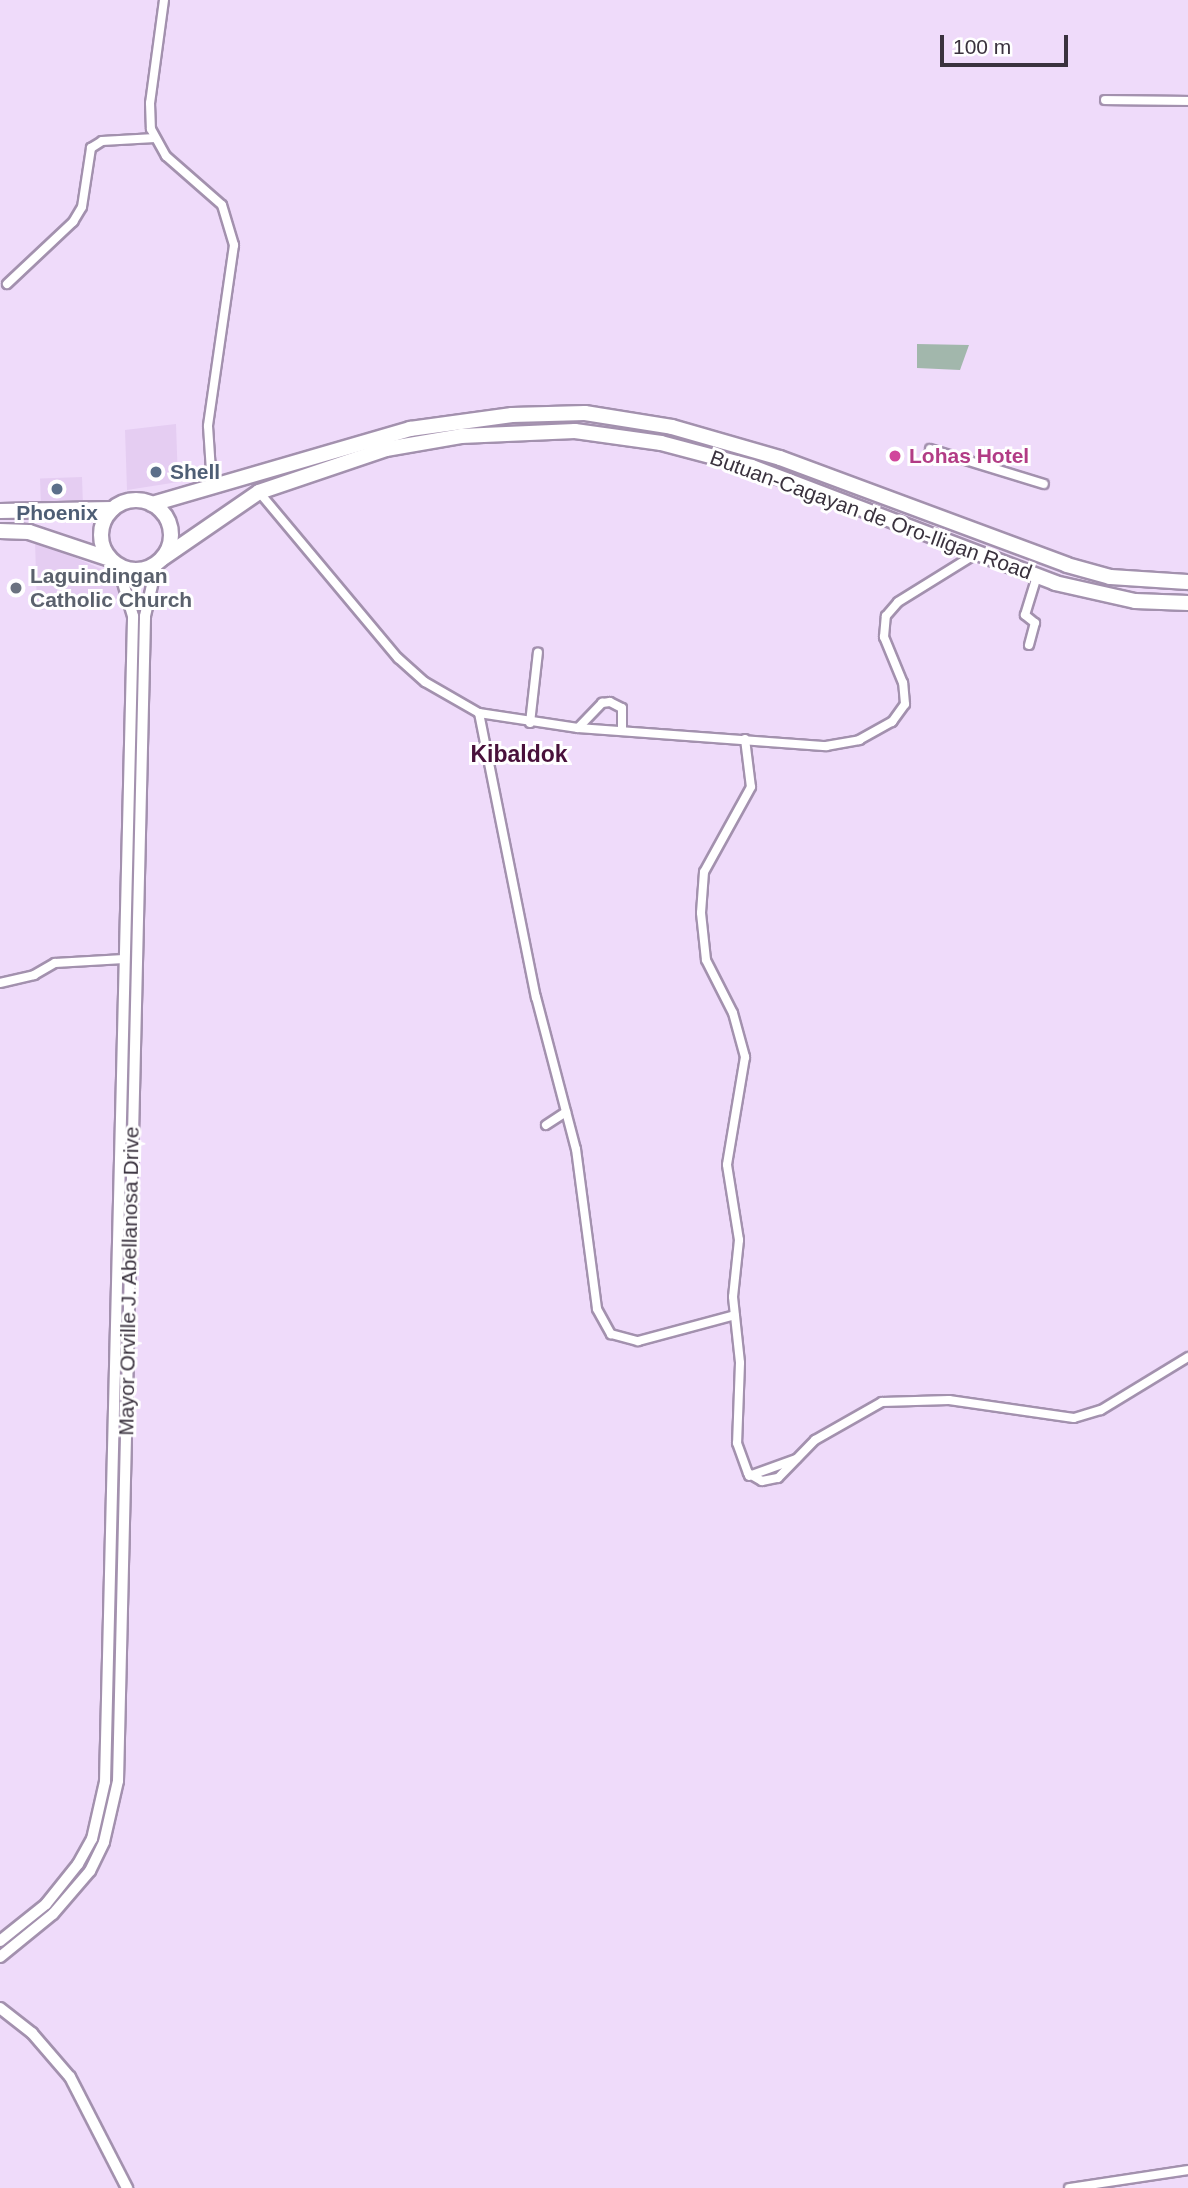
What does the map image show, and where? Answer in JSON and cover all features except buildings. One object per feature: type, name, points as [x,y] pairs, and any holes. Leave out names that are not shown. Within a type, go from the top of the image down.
[{"type":"highway","name":"Butuan-Cagayan de Oro-Iligan Road","points":[[152,504],[301,460],[459,420],[586,413],[672,427],[780,458],[1110,578],[1188,582]]},
{"type":"highway","points":[[459,420],[461,436]]},
{"type":"highway","name":"Butuan-Cagayan de Oro-Iligan Road","points":[[160,560],[259,492],[386,449],[461,436],[575,431],[661,443],[752,467],[1037,576],[1110,597],[1188,603]]},
{"type":"highway","points":[[301,460],[307,475]]},
{"type":"highway","points":[[0,511],[112,509],[128,501],[152,504],[164,514],[170,528],[170,544],[160,560],[142,570],[114,563],[29,532],[0,531]]},
{"type":"highway","points":[[112,509],[100,534],[114,563]]},
{"type":"highway","points":[[1110,578],[1110,597]]},
{"type":"main road","name":"Mayor Orville J. Abellanosa Drive","points":[[0,1957],[71,1896],[104,1842],[118,1781],[145,616],[160,560]]},
{"type":"main road","name":"Mayor Orville J. Abellanosa Drive","points":[[0,1941],[61,1888],[92,1839],[105,1782],[133,616],[114,563]]},
{"type":"main road","points":[[61,1888],[71,1896]]},
{"type":"main road","points":[[0,2008],[32,2033],[69,2077],[127,2188]]},
{"type":"street","points":[[164,0],[150,103],[155,138],[166,156],[215,195],[230,223],[234,245],[208,426],[212,487]]},
{"type":"street","points":[[1105,100],[1188,101]]},
{"type":"street","points":[[7,284],[74,222],[82,206],[91,148],[102,141],[155,138]]},
{"type":"street","points":[[930,449],[1044,484]]},
{"type":"street","points":[[259,492],[406,667],[445,696],[479,713],[530,723],[578,728],[842,745],[898,717],[905,694],[884,637],[886,616],[898,602],[977,553]]},
{"type":"street","points":[[1029,645],[1035,623],[1025,615],[1037,576]]},
{"type":"street","points":[[530,723],[538,652]]},
{"type":"street","points":[[578,728],[600,705],[610,702],[622,708],[622,731]]},
{"type":"street","points":[[479,713],[536,997],[580,1172],[595,1300],[611,1334],[638,1341],[736,1315]]},
{"type":"street","points":[[745,739],[751,778],[749,795],[704,872],[701,913],[706,960],[733,1013],[745,1056],[727,1165],[738,1231],[736,1315],[740,1363],[737,1443],[749,1476],[771,1481],[814,1440],[883,1402],[949,1400],[1074,1418],[1101,1410],[1188,1357]]},
{"type":"street","points":[[0,983],[24,978],[55,963],[124,959]]},
{"type":"street","points":[[546,1125],[566,1112]]},
{"type":"street","points":[[1069,2188],[1188,2169]]},
{"type":"shaded area","points":[[176,424],[178,482],[127,490],[125,430]]},
{"type":"shaded area","points":[[82,477],[83,500],[41,501],[40,478]]},
{"type":"shaded area","points":[[35,540],[106,571],[126,603],[103,593],[102,607],[37,610]]},
{"type":"green space","points":[[917,344],[969,345],[960,370],[917,368]]},
{"type":"place","name":"Lohas Hotel","points":[[895,456]]},
{"type":"place","name":"Shell","points":[[156,472]]},
{"type":"place","name":"Phoenix","points":[[57,489]]},
{"type":"place","name":"Laguindingan Catholic Church","points":[[16,588]]},
{"type":"district","name":"Kibaldok","points":[[519,754]]}]
